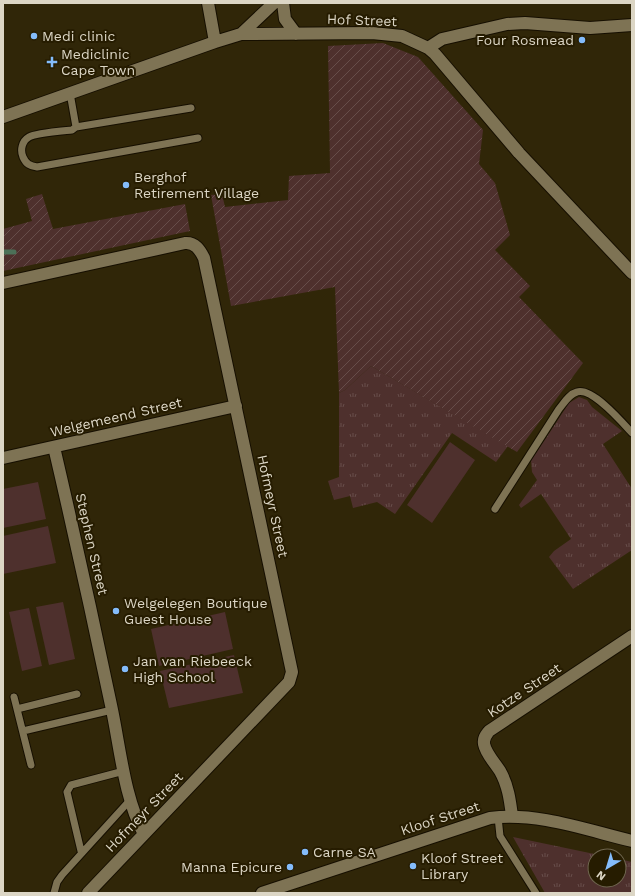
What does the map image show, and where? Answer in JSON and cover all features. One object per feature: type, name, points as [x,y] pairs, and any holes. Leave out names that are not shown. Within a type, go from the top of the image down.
[{"type":"street","points":[[208,3],[215,42]]},
{"type":"street","points":[[241,34],[274,3]]},
{"type":"street","points":[[283,3],[285,19],[296,34]]},
{"type":"street","points":[[428,48],[442,39],[507,24],[525,23],[590,28],[632,24]]},
{"type":"street","name":"Hof Street","points":[[3,117],[241,34],[372,33],[393,35],[414,40],[435,54],[519,153],[632,273]]},
{"type":"street","name":"Hofmeyr Street","points":[[3,283],[185,243],[192,244],[200,250],[204,258],[236,406],[292,676],[289,682],[88,893]]},
{"type":"street","name":"Welgemeend Street","points":[[3,458],[236,406]]},
{"type":"street","name":"Stephen Street","points":[[54,447],[124,771],[139,826],[144,834]]},
{"type":"street","name":"Kotze Street","points":[[512,816],[506,785],[501,773],[487,752],[484,745],[484,738],[489,731],[632,636]]},
{"type":"street","name":"Kloof Street","points":[[262,893],[469,824],[498,817],[512,816],[547,821],[632,841]]},
{"type":"lane","points":[[70,93],[76,127]]},
{"type":"lane","points":[[190,108],[76,127],[72,130],[28,137],[22,145],[22,153],[25,161],[30,166],[37,167],[198,138]]},
{"type":"lane","points":[[495,509],[559,409],[571,395],[578,391],[587,392],[608,408],[632,433]]},
{"type":"lane","points":[[17,709],[78,694]]},
{"type":"lane","points":[[14,697],[31,765]]},
{"type":"lane","points":[[23,731],[112,710]]},
{"type":"lane","points":[[81,851],[67,788],[71,785],[124,771]]},
{"type":"lane","points":[[54,893],[57,882],[81,851],[131,799]]},
{"type":"lane","points":[[498,817],[500,836],[536,893]]},
{"type":"green space","points":[[383,43],[418,57],[483,130],[479,164],[495,183],[510,235],[495,250],[530,286],[519,297],[583,363],[517,452],[371,366],[345,390],[339,393],[335,287],[231,306],[211,195],[222,194],[225,207],[288,200],[289,176],[330,173],[328,46]]},
{"type":"green space","points":[[42,194],[53,229],[185,204],[190,231],[3,271],[3,229],[32,221],[26,199]]},
{"type":"green space","points":[[371,366],[508,446],[496,462],[452,433],[395,514],[377,502],[353,508],[350,496],[334,500],[328,481],[339,477],[339,393],[345,390]]},
{"type":"green space","points":[[579,397],[587,400],[592,407],[622,431],[603,444],[632,489],[632,550],[573,589],[549,557],[554,551],[571,539],[541,494],[521,508],[519,505],[537,480],[532,472],[531,461],[569,403]]},
{"type":"green space","points":[[450,442],[475,460],[432,523],[407,505]]},
{"type":"green space","points":[[38,482],[46,519],[3,528],[3,489]]},
{"type":"green space","points":[[48,526],[56,563],[3,574],[3,536]]},
{"type":"green space","points":[[63,602],[75,659],[49,665],[36,607]]},
{"type":"green space","points":[[29,608],[42,666],[22,671],[9,612]]},
{"type":"green space","points":[[225,612],[233,649],[159,666],[151,629]]},
{"type":"green space","points":[[234,655],[243,693],[169,708],[160,671]]},
{"type":"green space","points":[[513,837],[587,852],[587,888],[627,888],[627,861],[632,862],[632,893],[545,893]]},
{"type":"waterway","points":[[3,252],[14,252]]},
{"type":"place","name":"Medi clinic","points":[[34,36]]},
{"type":"place","name":"Four Rosmead","points":[[582,40]]},
{"type":"place","name":"Mediclinic Cape Town","points":[[52,62]]},
{"type":"place","name":"Berghof Retirement Village","points":[[126,185]]},
{"type":"place","name":"Welgelegen Boutique Guest House","points":[[116,611]]},
{"type":"place","name":"Jan van Riebeeck High School","points":[[125,669]]},
{"type":"place","name":"Carne SA","points":[[305,852]]},
{"type":"place","name":"Kloof Street Library","points":[[413,866]]},
{"type":"place","name":"Manna Epicure","points":[[290,867]]}]
